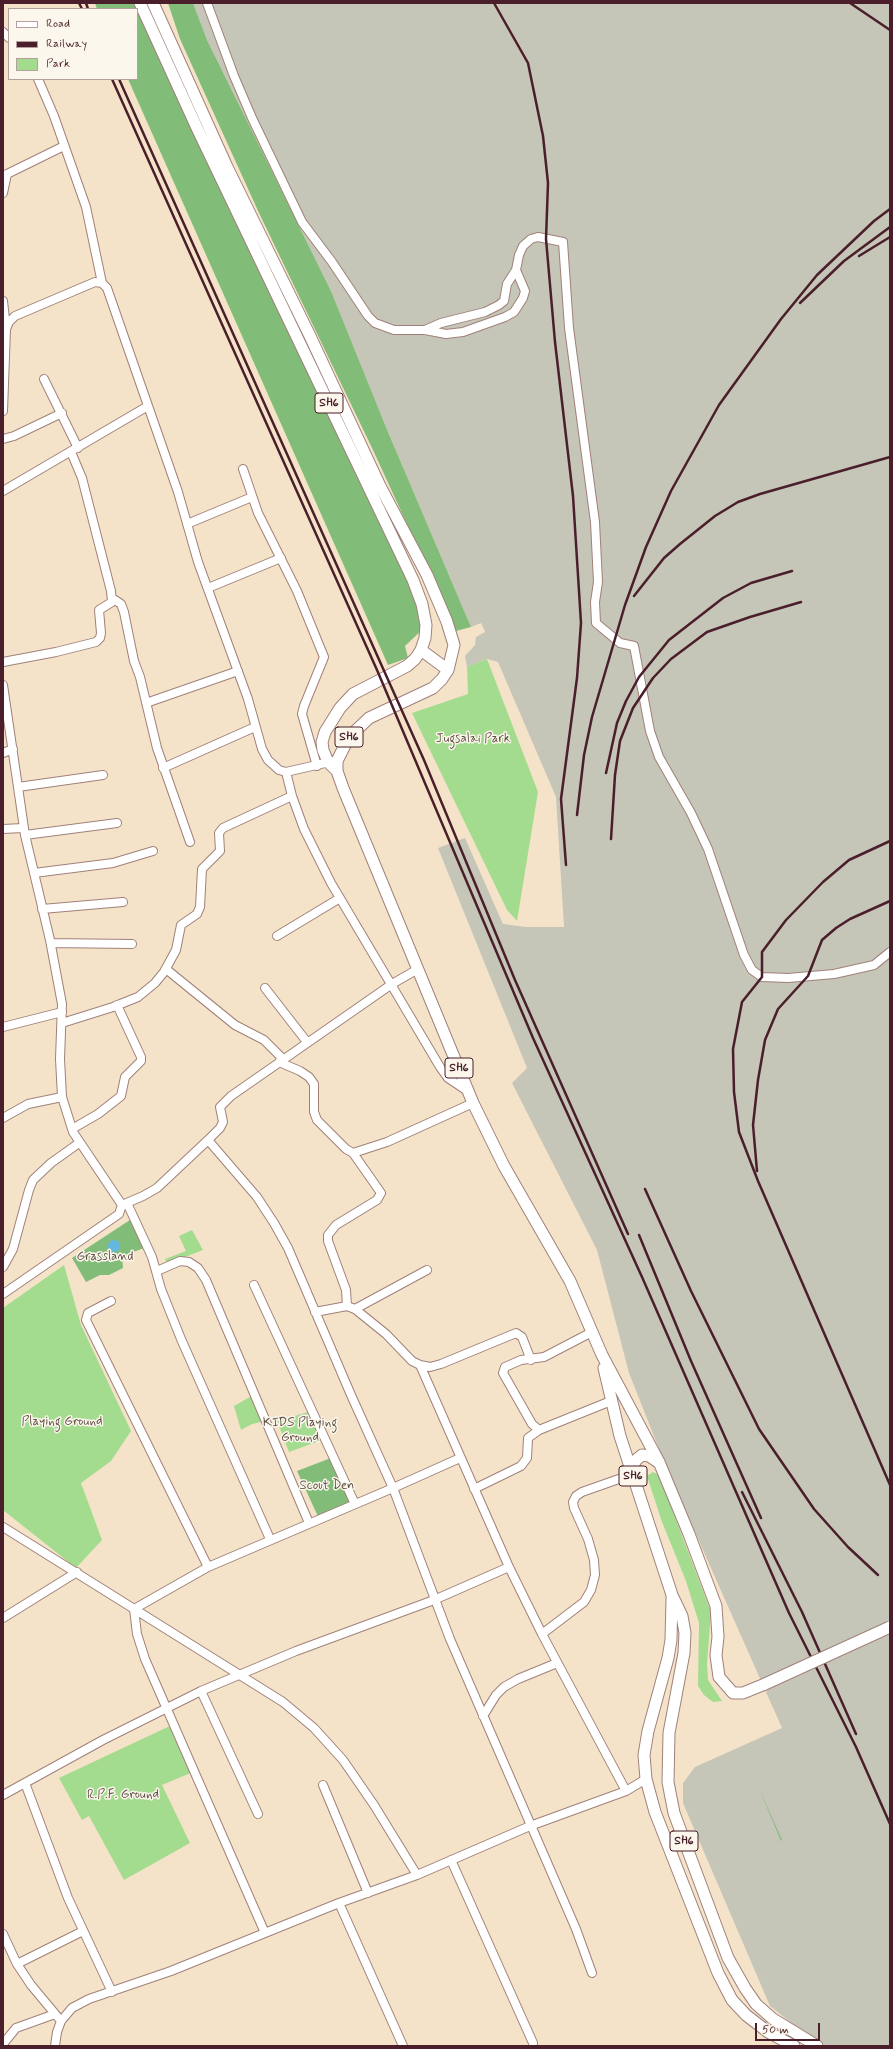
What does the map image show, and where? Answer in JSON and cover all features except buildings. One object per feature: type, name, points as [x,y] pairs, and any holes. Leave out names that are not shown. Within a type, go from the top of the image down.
[{"type":"main road","name":"SH6","points":[[140,3],[191,114],[413,580],[422,604],[426,625],[421,650],[415,659],[407,666],[353,694],[340,708],[328,726],[322,742],[323,750],[418,970],[471,1098],[504,1166],[570,1281],[602,1355],[611,1401],[632,1472],[672,1595],[682,1616],[685,1633],[684,1654],[668,1741],[668,1782],[674,1813],[728,1958],[756,2004],[773,2019],[816,2046]]},
{"type":"main road","name":"SH6","points":[[153,3],[227,166],[307,329],[380,486],[440,604],[454,645],[448,670],[442,680],[433,688],[408,701],[376,714],[358,726],[330,765]]},
{"type":"main road","points":[[421,650],[448,670]]},
{"type":"main road","points":[[602,1355],[659,1462],[689,1534],[716,1606],[718,1637],[716,1655],[719,1677],[733,1693],[743,1693],[765,1684],[890,1628]]},
{"type":"main road","points":[[632,1472],[636,1460],[642,1455],[649,1456],[659,1462]]},
{"type":"main road","name":"SH6","points":[[672,1595],[671,1640],[668,1658],[648,1731],[644,1755],[646,1779],[655,1812],[718,1973],[732,2000],[746,2015],[768,2032],[794,2046]]},
{"type":"street","points":[[207,3],[252,118],[276,172],[310,235],[332,262],[368,316],[375,323],[394,330],[424,330],[446,334],[463,332],[510,315],[517,307],[525,291],[516,270]]},
{"type":"street","points":[[38,80],[54,116],[86,207],[102,283],[106,288],[178,492],[198,562],[238,671],[262,749],[268,760],[279,770],[286,772],[330,765],[302,714],[324,657],[297,590],[252,497],[243,469]]},
{"type":"street","points":[[3,193],[5,175],[64,146]]},
{"type":"street","points":[[424,330],[441,323],[485,312],[499,305],[504,300],[507,284],[516,270],[519,255],[523,246],[531,239],[538,237],[563,242],[569,328],[594,522],[598,582],[595,602],[596,623],[620,643],[634,646],[646,716],[659,757],[691,813],[708,849],[744,955],[752,970],[762,977],[788,978],[834,974],[874,965],[890,952]]},
{"type":"street","points":[[6,329],[15,316],[95,282],[102,283]]},
{"type":"street","points":[[3,301],[6,329],[3,411]]},
{"type":"street","points":[[44,378],[78,448]]},
{"type":"street","points":[[3,491],[148,406]]},
{"type":"street","points":[[3,439],[14,436],[62,413]]},
{"type":"street","points":[[71,452],[82,478],[112,598],[120,604],[124,612],[134,661],[140,677],[163,768],[190,842]]},
{"type":"street","points":[[187,524],[252,497]]},
{"type":"street","points":[[208,588],[281,558]]},
{"type":"street","points":[[3,662],[56,652],[96,642],[100,638],[101,633],[98,610],[109,604],[112,598]]},
{"type":"street","points":[[146,702],[238,671]]},
{"type":"street","points":[[3,685],[24,831],[51,943],[62,1012],[60,1059],[62,1097],[72,1129],[79,1143],[124,1204],[157,1270],[161,1289],[181,1339],[270,1539]]},
{"type":"street","points":[[163,768],[255,727]]},
{"type":"street","points":[[3,753],[12,749]]},
{"type":"street","points":[[286,772],[292,796],[304,828],[340,898],[448,1078],[471,1098],[387,1142],[353,1153]]},
{"type":"street","points":[[18,787],[103,774]]},
{"type":"street","points":[[62,1023],[117,1005],[144,993],[155,983],[166,969],[176,950],[181,925],[197,914],[201,894],[201,873],[206,863],[220,851],[219,833],[223,828],[292,796]]},
{"type":"street","points":[[3,829],[24,831],[116,823]]},
{"type":"street","points":[[34,873],[113,863],[153,851]]},
{"type":"street","points":[[277,936],[340,898]]},
{"type":"street","points":[[42,909],[123,902]]},
{"type":"street","points":[[51,943],[132,944]]},
{"type":"street","points":[[166,969],[235,1025],[264,1040],[281,1061],[309,1077],[314,1084],[314,1112],[318,1120],[346,1149],[353,1153],[381,1193],[377,1200],[336,1225],[328,1235],[328,1241],[351,1308],[386,1334],[412,1361],[420,1365],[430,1366],[441,1364],[516,1333],[522,1337],[531,1360]]},
{"type":"street","points":[[3,1294],[118,1214],[124,1204],[157,1188],[220,1128],[223,1122],[220,1107],[224,1102],[307,1042],[392,984],[418,970]]},
{"type":"street","points":[[265,988],[307,1042]]},
{"type":"street","points":[[72,1129],[98,1114],[121,1096],[125,1076],[141,1061],[141,1057],[117,1005]]},
{"type":"street","points":[[3,1027],[62,1012]]},
{"type":"street","points":[[3,1118],[28,1104],[62,1097]]},
{"type":"street","points":[[208,1140],[257,1197],[288,1248],[393,1488],[434,1600],[530,1826],[576,1929],[592,1973]]},
{"type":"street","points":[[3,1267],[13,1249],[33,1180],[51,1163],[79,1143]]},
{"type":"street","points":[[157,1270],[180,1261],[189,1262],[198,1268],[206,1280],[309,1523]]},
{"type":"street","points":[[315,1312],[351,1308],[427,1270]]},
{"type":"street","points":[[254,1285],[355,1504]]},
{"type":"street","points":[[111,1301],[88,1313],[86,1320],[208,1567]]},
{"type":"street","points":[[539,1430],[532,1424],[503,1373],[505,1367],[521,1360],[531,1360],[544,1357],[592,1332]]},
{"type":"street","points":[[420,1365],[474,1489],[542,1634],[626,1790]]},
{"type":"street","points":[[474,1489],[521,1466],[527,1458],[528,1438],[539,1430],[611,1401]]},
{"type":"street","points":[[134,1609],[208,1567],[460,1458]]},
{"type":"street","points":[[542,1634],[584,1602],[591,1590],[595,1575],[594,1560],[588,1539],[574,1508],[573,1502],[576,1496],[582,1492],[632,1472]]},
{"type":"street","points":[[3,1527],[283,1702],[314,1728],[343,1760],[374,1805],[417,1875]]},
{"type":"street","points":[[3,1795],[103,1740],[201,1691],[336,1636],[434,1600],[510,1567]]},
{"type":"street","points":[[4,1615],[77,1572]]},
{"type":"street","points":[[134,1609],[136,1634],[167,1709],[265,1933]]},
{"type":"street","points":[[483,1716],[496,1695],[504,1687],[518,1679],[558,1663]]},
{"type":"street","points":[[201,1691],[258,1814]]},
{"type":"street","points":[[55,2046],[57,2032],[62,2021],[72,2008],[89,1999],[112,1992],[339,1903],[417,1875],[530,1826],[626,1790],[646,1779]]},
{"type":"street","points":[[25,1783],[47,1844],[112,1992]]},
{"type":"street","points":[[323,1786],[368,1893]]},
{"type":"street","points":[[451,1860],[533,2043]]},
{"type":"street","points":[[339,1903],[402,2046]]},
{"type":"street","points":[[17,1964],[84,1931]]},
{"type":"street","points":[[3,1934],[17,1964],[31,1985],[62,2021]]},
{"type":"street","points":[[3,2044],[16,2028],[55,2014]]},
{"type":"shaded area","points":[[193,3],[890,3],[890,2046],[826,2046],[804,2033],[770,2006],[683,1803],[683,1783],[695,1767],[782,1728],[667,1469],[629,1373],[597,1250],[512,1083],[527,1068],[438,848],[465,838],[503,924],[526,927],[564,927],[556,797],[498,662],[487,659],[467,667],[465,656],[475,645],[476,637],[485,632],[483,627],[481,623],[471,627],[388,432],[331,291],[207,40]]},
{"type":"green space","points":[[95,3],[138,3],[413,591],[424,628],[405,646],[408,658],[388,665],[128,80],[138,80],[138,8],[97,8]]},
{"type":"green space","points":[[168,3],[193,3],[207,40],[331,291],[388,432],[471,627],[456,631],[373,450],[259,213],[180,39]]},
{"type":"green space","name":"Jugsalai Park","points":[[487,659],[538,792],[517,921],[507,910],[412,713],[468,694],[467,667]]},
{"type":"green space","name":"Grassland","points":[[136,1216],[150,1246],[122,1256],[123,1268],[109,1275],[100,1275],[86,1282],[72,1258]]},
{"type":"green space","points":[[192,1230],[203,1250],[167,1264],[165,1259],[186,1251],[179,1236]]},
{"type":"green space","name":"Playing Ground","points":[[64,1265],[81,1325],[131,1431],[111,1461],[81,1483],[102,1540],[76,1568],[3,1510],[3,1308]]},
{"type":"green space","points":[[257,1393],[270,1420],[252,1424],[241,1430],[234,1406]]},
{"type":"green space","name":"KIDS Playing Ground","points":[[312,1411],[322,1440],[289,1452],[277,1421]]},
{"type":"green space","name":"Scout Den","points":[[336,1456],[359,1506],[321,1523],[297,1471]]},
{"type":"green space","points":[[653,1472],[659,1475],[711,1612],[707,1664],[708,1680],[722,1701],[713,1702],[704,1695],[698,1686],[699,1623],[686,1581],[662,1522],[647,1476]]},
{"type":"green space","name":"R.P.F. Ground","points":[[172,1725],[193,1772],[162,1785],[190,1843],[124,1880],[89,1816],[82,1820],[59,1778]]},
{"type":"green space","points":[[758,1786],[782,1840],[781,1841]]},
{"type":"water","points":[[112,1240],[116,1240],[120,1246],[116,1252],[112,1252],[108,1248],[108,1244]]},
{"type":"railway","points":[[79,3],[82,8]]},
{"type":"railway","points":[[86,3],[88,8]]},
{"type":"railway","points":[[494,3],[528,63],[543,136],[548,183],[546,239],[555,342],[573,496],[581,623],[577,678],[561,799],[566,865]]},
{"type":"railway","points":[[850,3],[890,30]]},
{"type":"railway","points":[[112,80],[377,670],[533,1038],[642,1277],[789,1613],[856,1747],[890,1824]]},
{"type":"railway","points":[[119,80],[424,760],[515,980],[628,1234]]},
{"type":"railway","points":[[577,815],[584,755],[592,717],[625,605],[646,547],[671,491],[719,405],[781,319],[817,275],[874,221],[890,209]]},
{"type":"railway","points":[[800,303],[844,261],[890,227]]},
{"type":"railway","points":[[859,256],[890,237]]},
{"type":"railway","points":[[634,596],[664,558],[715,516],[738,502],[760,494],[890,457]]},
{"type":"railway","points":[[606,773],[617,723],[626,701],[639,677],[669,640],[723,598],[751,583],[792,571]]},
{"type":"railway","points":[[611,839],[615,775],[620,741],[633,708],[653,678],[671,659],[707,632],[750,617],[801,602]]},
{"type":"railway","points":[[890,841],[849,860],[823,882],[786,920],[762,952],[762,977],[742,1002],[733,1049],[734,1092],[739,1132],[758,1181],[890,1485]]},
{"type":"railway","points":[[757,1171],[753,1125],[758,1080],[765,1040],[778,1009],[808,976],[822,940],[850,919],[890,901]]},
{"type":"railway","points":[[645,1189],[691,1291],[759,1429],[814,1509],[848,1547],[878,1575]]},
{"type":"railway","points":[[639,1235],[691,1361],[761,1518]]},
{"type":"railway","points":[[742,1492],[802,1612],[856,1734]]}]
